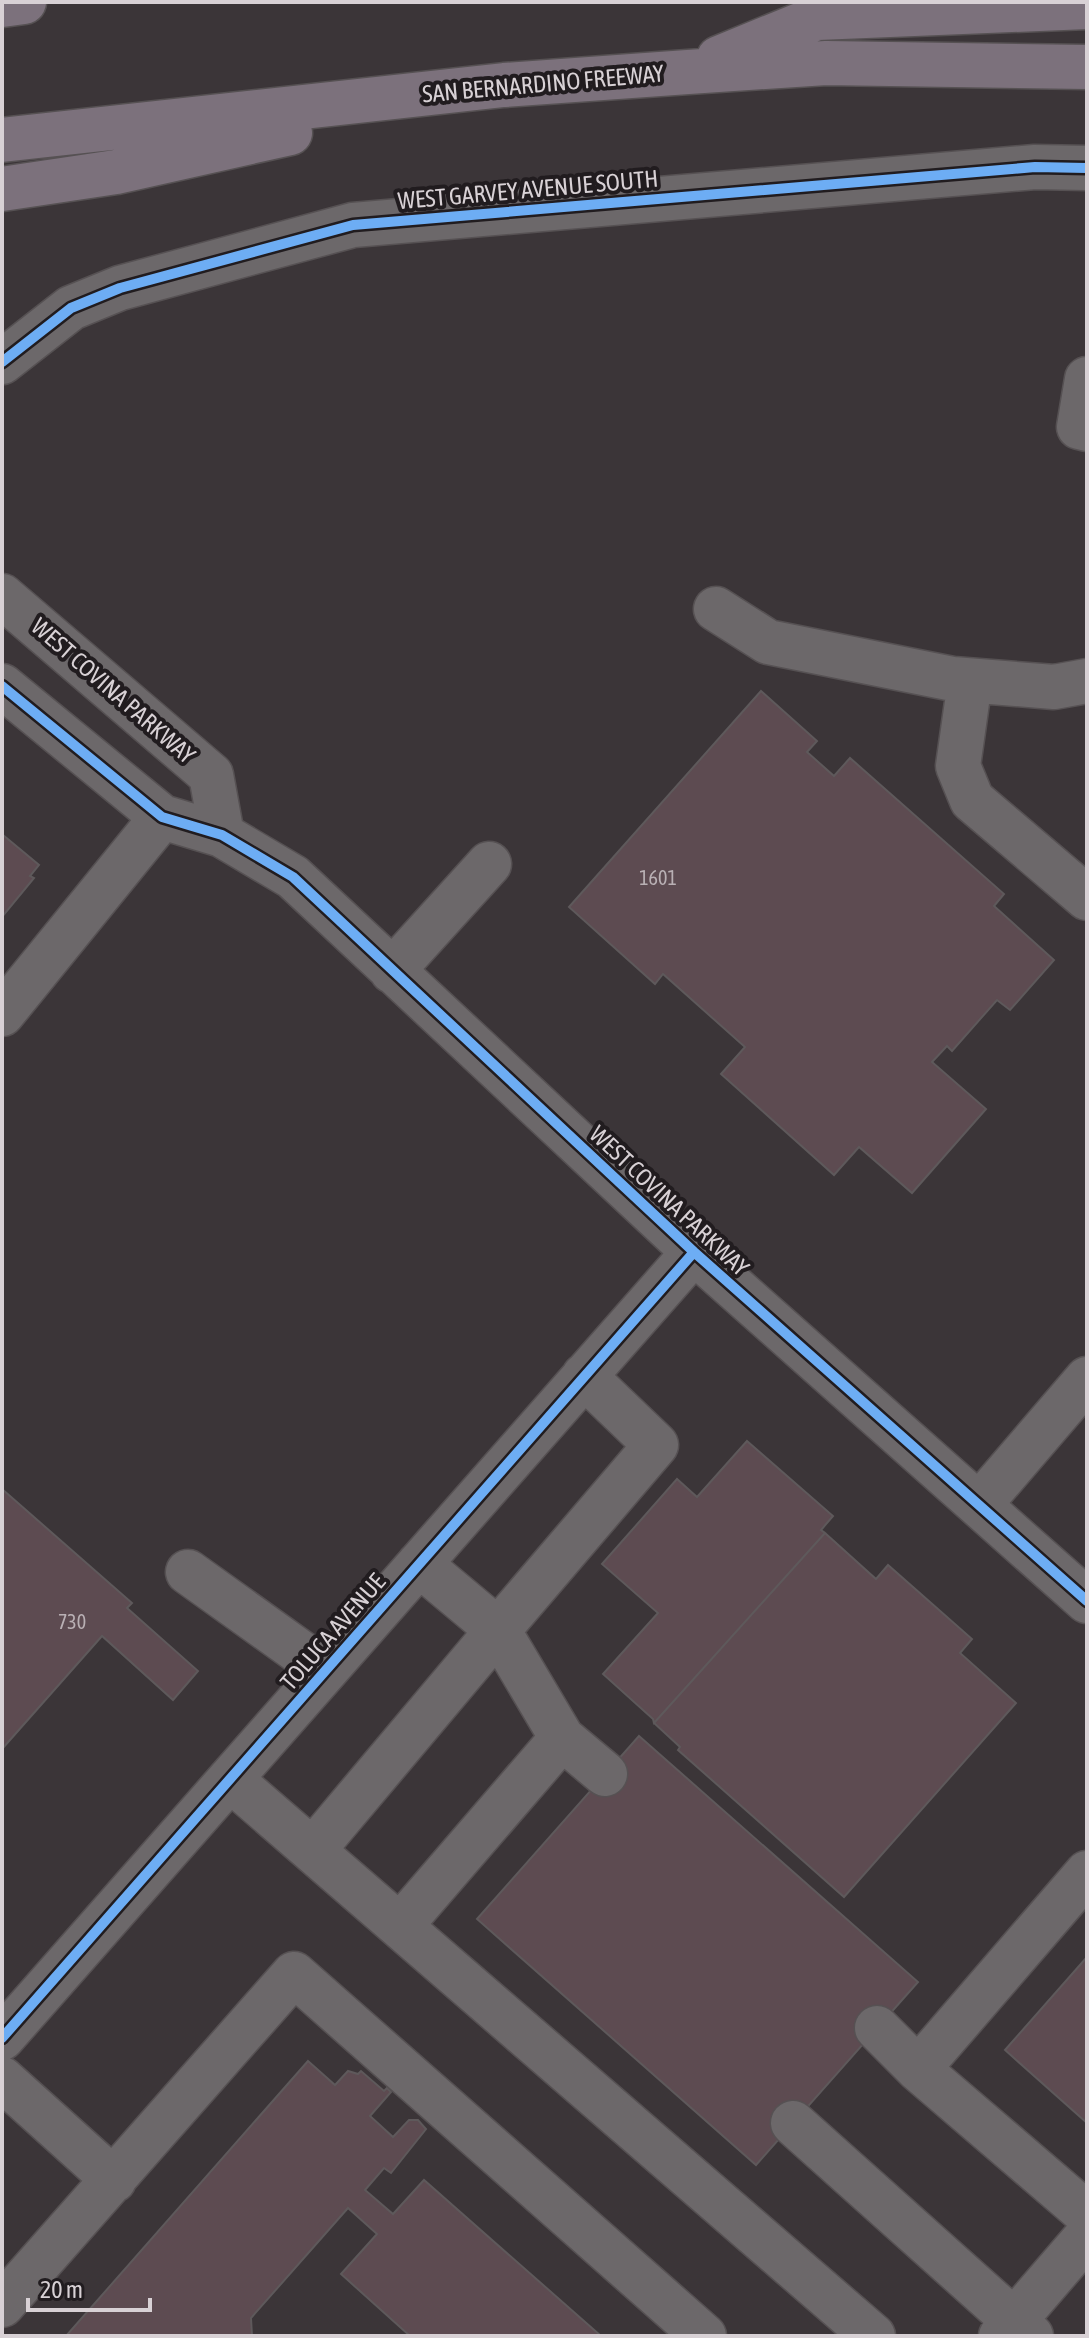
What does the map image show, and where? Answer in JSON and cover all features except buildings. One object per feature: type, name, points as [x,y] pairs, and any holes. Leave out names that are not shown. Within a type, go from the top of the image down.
[{"type":"highway","points":[[2,5],[24,2]]},
{"type":"highway","points":[[688,72],[817,18],[1087,7]]},
{"type":"highway","name":"SAN BERNARDINO FREEWAY","points":[[2,140],[504,85],[688,72],[826,63],[1087,67]]},
{"type":"highway","points":[[2,189],[116,172],[504,85]]},
{"type":"street","name":"WEST GARVEY AVENUE SOUTH","points":[[2,362],[71,308],[120,288],[353,225],[1035,167],[1087,168]]},
{"type":"street","points":[[1087,379],[1079,427],[1087,429]]},
{"type":"street","name":"WEST COVINA PARKWAY","points":[[2,596],[211,775],[222,835],[293,877],[694,1252],[1087,1601]]},
{"type":"street","points":[[716,609],[768,642],[970,681],[1054,687],[1087,681]]},
{"type":"street","points":[[970,681],[958,766],[972,800],[1087,898]]},
{"type":"street","points":[[2,686],[162,817],[222,835]]},
{"type":"street","points":[[2,1014],[162,817]]},
{"type":"street","points":[[392,971],[489,864]]},
{"type":"street","name":"TOLUCA AVENUE","points":[[2,2038],[694,1252]]},
{"type":"street","points":[[313,1850],[656,1445],[584,1376]]},
{"type":"street","points":[[979,1505],[1087,1379]]},
{"type":"street","points":[[419,1564],[498,1630],[562,1738],[605,1774]]},
{"type":"street","points":[[188,1572],[325,1670]]},
{"type":"street","points":[[400,1926],[562,1738]]},
{"type":"street","points":[[230,1779],[873,2336]]},
{"type":"street","points":[[918,2069],[1087,1873]]},
{"type":"street","points":[[2,2305],[294,1974],[704,2336]]},
{"type":"street","points":[[877,2028],[918,2069],[1087,2214]]},
{"type":"street","points":[[2,2079],[114,2180]]},
{"type":"street","points":[[793,2123],[1015,2331],[1087,2236]]},
{"type":"cycle path","points":[[2,362],[71,308],[120,288],[353,225],[1035,167],[1087,168]]},
{"type":"cycle path","points":[[2,686],[162,817],[222,835],[293,877],[694,1252],[1087,1601]]},
{"type":"cycle path","points":[[2,2038],[694,1252]]}]
